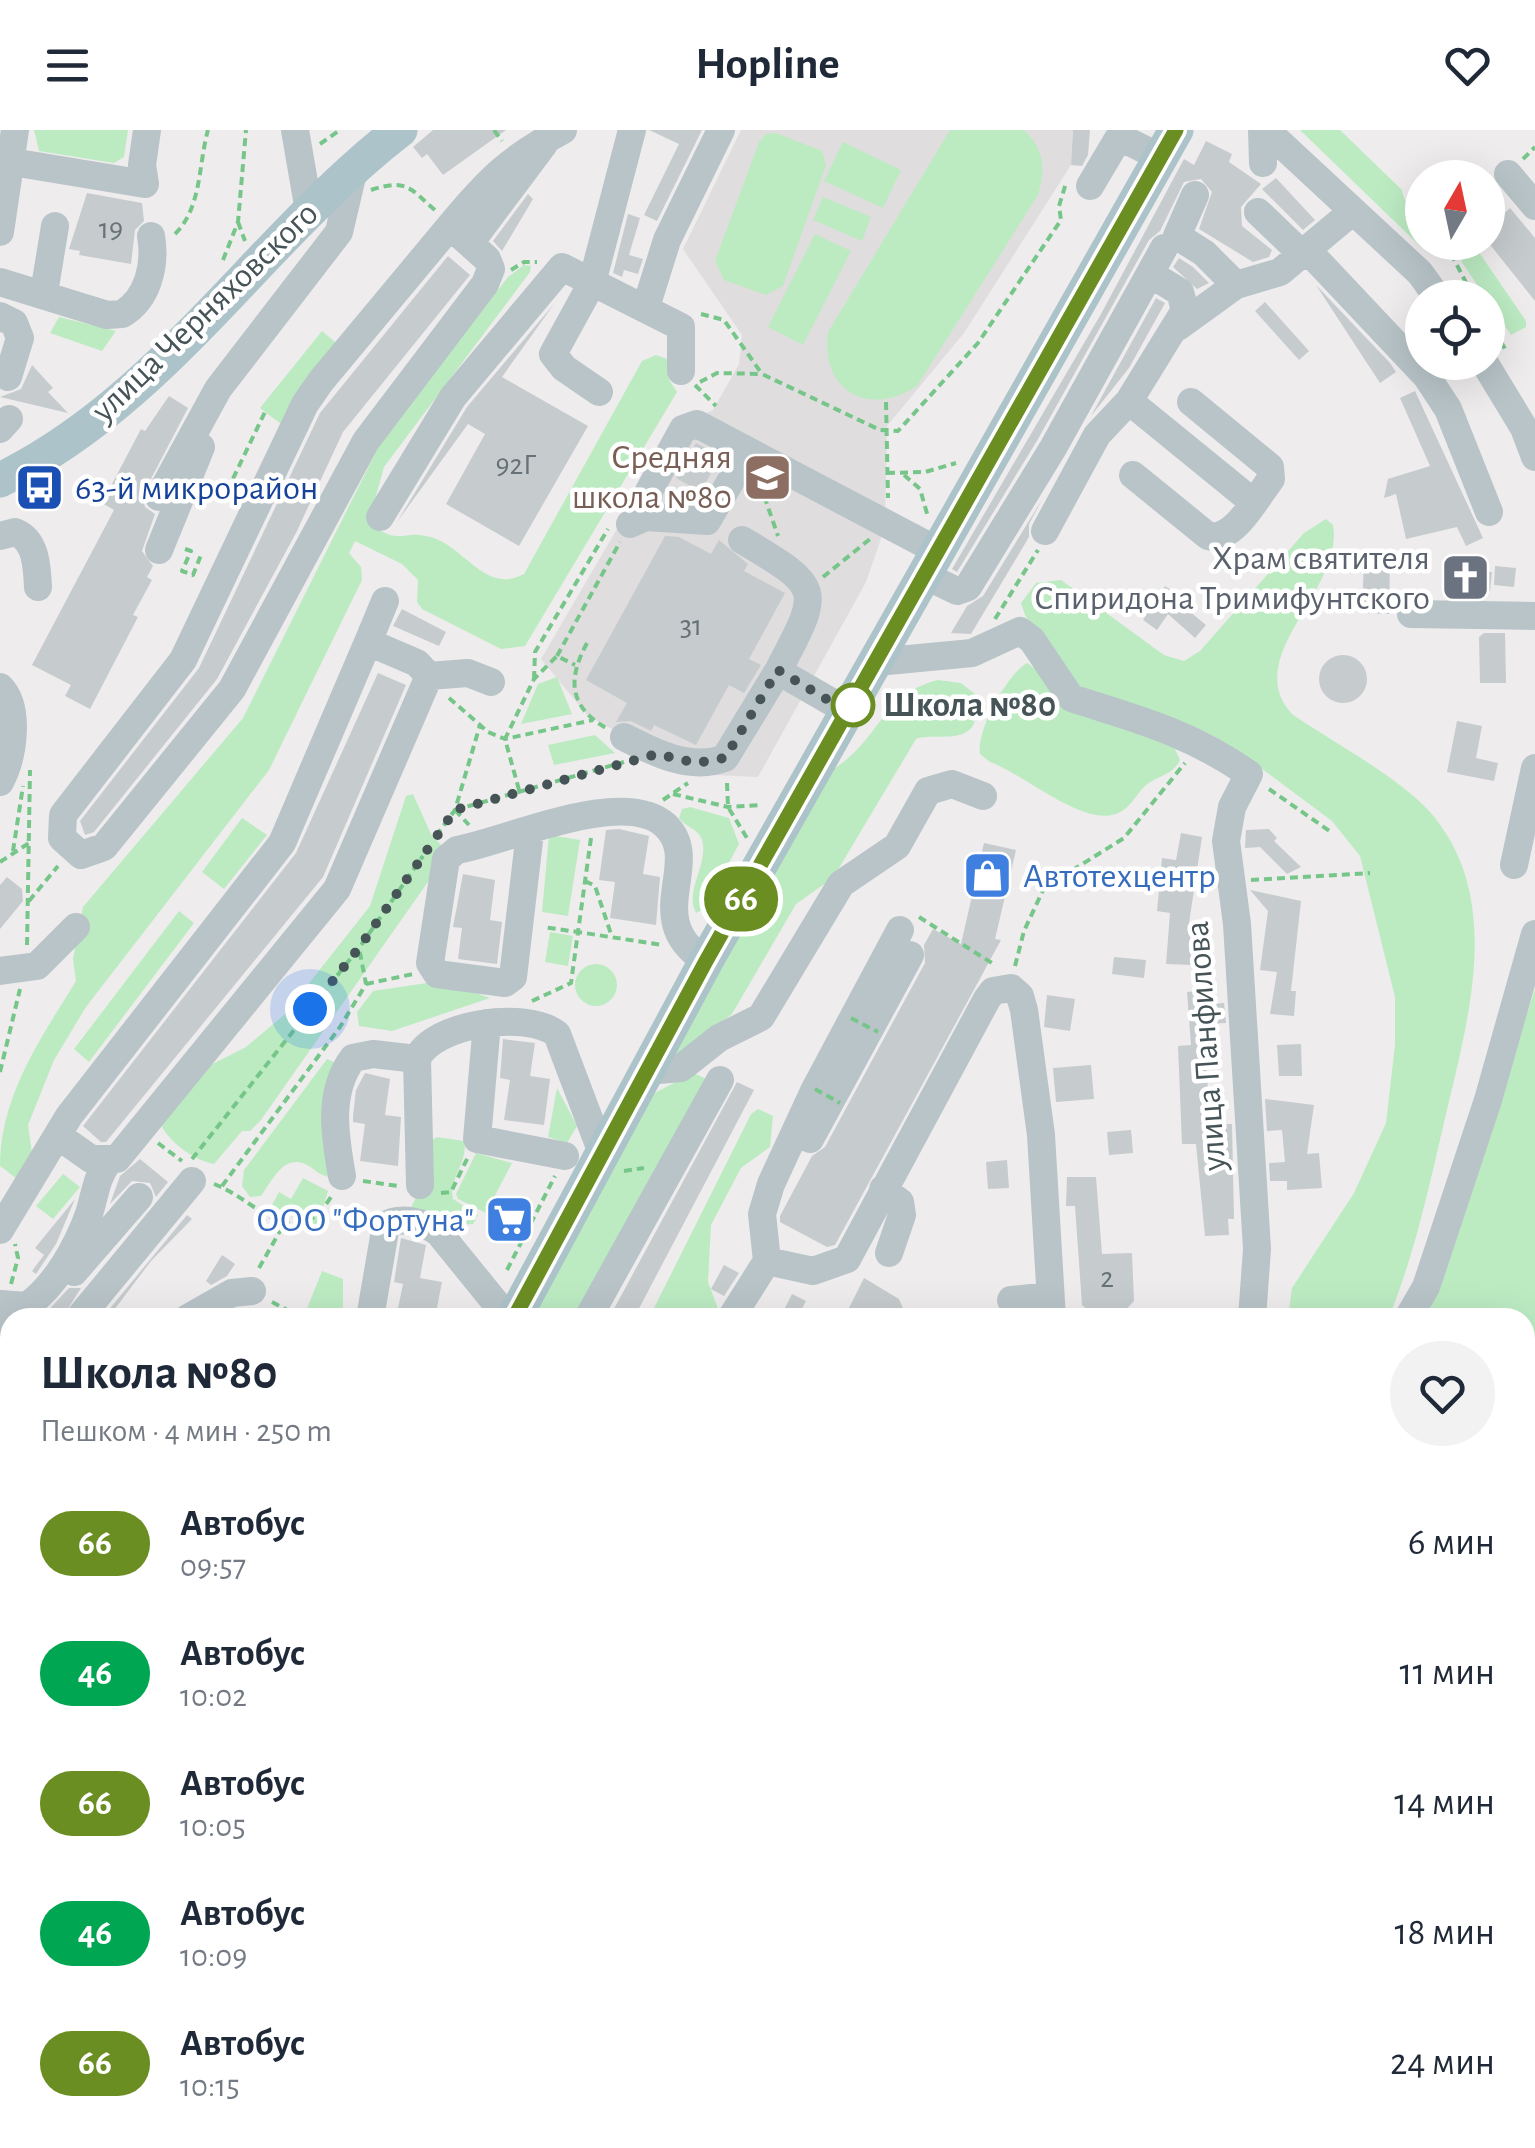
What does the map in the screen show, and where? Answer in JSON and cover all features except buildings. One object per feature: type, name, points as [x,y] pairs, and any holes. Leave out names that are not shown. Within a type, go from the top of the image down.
[{"type":"main road","name":"улица Черняховского","points":[[0,480],[59,450],[100,419],[230,296],[310,211],[353,181],[400,130]]},
{"type":"main road","points":[[516,1308],[586,1161],[647,1071],[696,955],[848,712],[931,549],[1168,143]]},
{"type":"street","points":[[0,232],[15,130]]},
{"type":"street","points":[[12,162],[150,195],[142,165],[148,130]]},
{"type":"street","points":[[295,130],[310,211]]},
{"type":"street","points":[[599,392],[564,368],[552,354],[592,283],[632,130]]},
{"type":"street","points":[[646,306],[667,240],[721,130]]},
{"type":"street","points":[[1263,163],[1264,130]]},
{"type":"street","points":[[1264,130],[1425,280]]},
{"type":"street","points":[[460,228],[491,269],[484,284],[366,441],[232,689],[104,847],[81,854],[62,838],[59,826],[63,815],[183,660],[311,394],[460,228],[554,135]]},
{"type":"street","points":[[1090,186],[1119,137],[1168,143]]},
{"type":"street","points":[[1508,174],[1535,206]]},
{"type":"street","points":[[159,497],[201,400],[251,348],[339,232],[353,181]]},
{"type":"street","points":[[1194,195],[1177,236],[1204,253],[1236,284]]},
{"type":"street","points":[[1045,531],[1098,435],[1128,401],[1178,327],[1236,284],[1280,272],[1354,211]]},
{"type":"street","points":[[1258,212],[1306,254],[1427,377],[1448,409],[1489,512]]},
{"type":"street","points":[[44,293],[55,226]]},
{"type":"street","points":[[0,282],[107,315],[122,314],[143,294],[153,246]]},
{"type":"street","points":[[748,452],[708,521],[638,520],[648,491],[684,428],[696,424],[748,452],[765,456],[931,549],[956,591],[968,587],[1070,418],[1164,248]]},
{"type":"street","points":[[380,516],[453,397],[562,267],[681,327],[681,371]]},
{"type":"street","points":[[1152,275],[1180,292],[1184,300],[1178,327]]},
{"type":"street","points":[[0,316],[14,324],[20,338],[8,378]]},
{"type":"street","points":[[1495,380],[1524,428],[1535,457]]},
{"type":"street","points":[[159,550],[216,415],[201,400]]},
{"type":"street","points":[[1128,401],[1254,502]]},
{"type":"street","points":[[1133,475],[1208,536],[1218,538],[1227,534],[1254,502],[1271,480],[1270,467],[1190,402]]},
{"type":"street","points":[[1070,418],[1098,435]]},
{"type":"street","points":[[0,536],[14,532],[26,538],[36,557],[38,586]]},
{"type":"street","points":[[624,737],[657,754],[696,763],[725,758],[778,670],[808,614],[798,578],[742,540]]},
{"type":"street","points":[[0,1230],[11,1196],[60,1137],[69,1116],[282,843],[385,601]]},
{"type":"street","points":[[1411,614],[1535,616]]},
{"type":"street","points":[[876,662],[1026,633],[1072,698],[1137,715],[1201,744],[1248,774]]},
{"type":"street","points":[[368,642],[417,662],[429,678]]},
{"type":"street","points":[[778,670],[848,712]]},
{"type":"street","points":[[429,678],[458,672],[490,682]]},
{"type":"street","points":[[60,1137],[92,1158],[117,1160],[338,888],[429,678]]},
{"type":"street","points":[[0,782],[10,757],[3,693]]},
{"type":"street","points":[[1514,865],[1535,768]]},
{"type":"street","name":"улица Панфилова","points":[[1248,774],[1229,819],[1226,842],[1257,1249],[1253,1308]]},
{"type":"street","points":[[647,1071],[681,1068],[719,1038],[761,1018],[841,884],[897,846],[928,791],[952,784],[983,796]]},
{"type":"street","points":[[530,832],[513,977],[506,983],[433,970],[431,953],[446,859],[457,850],[595,812],[644,814],[666,825],[675,837],[673,924],[696,955]]},
{"type":"street","points":[[12,969],[37,966],[76,927]]},
{"type":"street","points":[[1414,1308],[1426,1287],[1488,1100],[1535,934]]},
{"type":"street","points":[[737,1308],[767,1262],[762,1228],[771,1184],[814,1089],[851,1018],[905,942]]},
{"type":"street","points":[[762,1228],[905,942]]},
{"type":"street","points":[[767,1262],[813,1271],[847,1259],[883,1189],[998,994],[1023,1004],[1041,1135],[1051,1307],[1011,1300]]},
{"type":"street","points":[[420,1185],[418,1059],[423,1046],[487,1022],[524,1023],[556,1034],[586,1161],[477,1138],[487,1022]]},
{"type":"street","points":[[336,1188],[334,1115],[344,1070],[353,1058],[373,1054],[418,1059]]},
{"type":"street","points":[[594,1308],[720,1080]]},
{"type":"street","points":[[0,1304],[27,1306],[56,1276],[80,1238],[98,1175],[108,1162]]},
{"type":"street","points":[[88,1308],[198,1182]]},
{"type":"street","points":[[883,1189],[900,1202],[902,1214],[889,1253]]},
{"type":"street","points":[[41,1308],[139,1197]]},
{"type":"street","points":[[372,1308],[386,1225],[400,1220],[428,1225],[439,1233],[503,1308]]},
{"type":"street","points":[[206,1308],[255,1280]]},
{"type":"path","points":[[153,246],[188,222],[208,130]]},
{"type":"path","points":[[230,296],[219,275],[238,222],[246,130]]},
{"type":"path","points":[[353,181],[408,186],[460,228]]},
{"type":"path","points":[[714,404],[695,385],[716,372],[762,374],[887,432],[898,431],[978,344],[1061,220]]},
{"type":"path","points":[[491,269],[516,271],[524,262],[550,258],[562,267]]},
{"type":"path","points":[[681,327],[696,315],[716,315],[762,374]]},
{"type":"path","points":[[886,402],[887,473],[904,475],[962,462]]},
{"type":"path","points":[[264,492],[227,491],[265,412]]},
{"type":"path","points":[[748,452],[798,578],[846,557]]},
{"type":"path","points":[[904,475],[920,488],[931,549]]},
{"type":"path","points":[[519,790],[505,738],[534,679],[557,656],[638,520]]},
{"type":"path","points":[[988,638],[1045,531]]},
{"type":"path","points":[[191,551],[182,570],[193,575],[202,555]]},
{"type":"path","points":[[429,678],[480,726],[505,738],[593,720],[572,686],[575,665],[587,643]]},
{"type":"path","points":[[557,656],[575,665]]},
{"type":"path","points":[[143,1130],[187,1165],[359,948],[455,810],[480,726]]},
{"type":"path","points":[[998,994],[1044,888],[1124,838],[1201,744]]},
{"type":"path","points":[[455,810],[657,754]]},
{"type":"path","points":[[1248,774],[1331,832]]},
{"type":"path","points":[[674,794],[728,807],[770,804]]},
{"type":"path","points":[[728,807],[749,841]]},
{"type":"path","points":[[529,1002],[568,987],[595,812]]},
{"type":"path","points":[[0,862],[30,842],[29,900],[12,969],[0,1072]]},
{"type":"path","points":[[29,900],[72,848]]},
{"type":"path","points":[[1232,884],[1283,876],[1370,874]]},
{"type":"path","points":[[585,880],[595,886],[612,937]]},
{"type":"path","points":[[905,942],[909,917],[921,918],[1000,969],[998,994]]},
{"type":"path","points":[[536,926],[696,955]]},
{"type":"path","points":[[222,1186],[340,1027],[366,984],[366,967],[359,948]]},
{"type":"path","points":[[366,984],[433,970]]},
{"type":"path","points":[[851,1018],[878,1032]]},
{"type":"path","points":[[814,1089],[840,1103]]},
{"type":"path","points":[[198,1182],[222,1186],[284,1224],[299,1226],[319,1215],[336,1188],[420,1185],[445,1194],[451,1192],[477,1138]]},
{"type":"path","points":[[586,1161],[673,1164]]},
{"type":"path","points":[[255,1280],[284,1224]]},
{"type":"shaded area","name":"Средняя школа №80","points":[[741,130],[1073,130],[1071,165],[964,333],[887,426],[885,527],[866,582],[758,777],[694,774],[588,716],[541,659],[677,426],[713,410],[739,364],[742,335],[683,249]]},
{"type":"green space","points":[[34,130],[128,130],[124,157],[114,163],[39,151]]},
{"type":"green space","points":[[950,130],[1024,130],[1036,144],[1042,160],[1038,195],[917,386],[899,395],[866,399],[840,383],[832,370],[828,332]]},
{"type":"green space","points":[[1300,130],[1340,130],[1402,190],[1405,232]]},
{"type":"green space","points":[[776,133],[822,151],[826,165],[783,286],[766,295],[724,280],[715,261],[759,142],[766,134]]},
{"type":"green space","points":[[843,142],[901,170],[883,208],[824,181]]},
{"type":"green space","points":[[823,197],[871,217],[862,241],[813,220]]},
{"type":"green space","points":[[815,234],[851,251],[803,345],[768,327]]},
{"type":"green space","points":[[1484,260],[1498,280],[1474,280],[1461,261]]},
{"type":"green space","points":[[524,265],[531,266],[530,272],[384,467],[371,514],[374,527],[390,535],[439,540],[497,578],[524,574],[642,361],[656,355],[667,359],[669,380],[677,392],[525,646],[501,649],[422,609],[417,602],[418,580],[402,564],[355,541],[349,553],[361,567],[362,580],[269,770],[86,1007],[54,1060],[28,1125],[32,1153],[16,1178],[0,1166],[7,1116],[25,1069],[76,981],[73,959],[83,907],[243,718],[383,438],[508,277]]},
{"type":"green space","points":[[1505,290],[1526,321],[1526,327],[1511,335],[1505,326]]},
{"type":"green space","points":[[59,317],[116,331],[102,351],[50,333]]},
{"type":"green space","points":[[322,331],[341,347],[281,424],[260,408]]},
{"type":"green space","points":[[1326,519],[1333,525],[1332,549],[1324,574],[1285,647],[1278,670],[1279,693],[1293,715],[1384,774],[1430,812],[1454,847],[1468,884],[1474,924],[1474,965],[1462,1048],[1420,1223],[1392,1308],[1289,1308],[1292,1288],[1354,1193],[1386,1123],[1395,1045],[1395,997],[1360,856],[1332,821],[1246,757],[1072,688],[1021,603],[1036,583],[1061,580],[1164,655],[1184,661],[1200,651],[1304,533]]},
{"type":"green space","points":[[1027,663],[1101,715],[1174,747],[1180,760],[1177,765],[1144,787],[1125,809],[1102,816],[1070,806],[990,762],[980,754],[988,718],[1002,691]]},
{"type":"green space","points":[[557,677],[572,714],[521,724],[538,684]]},
{"type":"green space","points":[[938,680],[961,683],[975,694],[974,724],[959,735],[916,739],[833,878],[796,904],[732,1014],[675,1058],[670,1050],[832,770],[861,746],[904,696]]},
{"type":"green space","points":[[595,735],[615,753],[554,765],[548,745]]},
{"type":"green space","points":[[413,794],[431,834],[442,846],[437,869],[261,1120],[250,1131],[242,1131],[214,1164],[189,1154],[168,1136],[159,1121],[203,1069],[246,1047],[284,1015],[370,906],[406,796]]},
{"type":"green space","points":[[690,807],[729,818],[739,844],[704,909],[696,913],[693,896],[702,840],[679,818],[682,809]]},
{"type":"green space","points":[[242,818],[267,835],[224,889],[202,872]]},
{"type":"green space","points":[[549,835],[580,840],[568,916],[542,912]]},
{"type":"green space","points":[[179,911],[194,923],[89,1062],[74,1049]]},
{"type":"green space","points":[[550,932],[573,936],[568,966],[545,962]]},
{"type":"green space","points":[[596,964],[611,970],[617,985],[611,1000],[596,1006],[581,1000],[575,985],[581,970]]},
{"type":"green space","points":[[440,981],[490,998],[392,1031],[359,1026],[357,1012],[373,991]]},
{"type":"green space","points":[[1535,989],[1535,1308],[1428,1308]]},
{"type":"green space","points":[[327,1059],[336,1063],[329,1177],[307,1165],[292,1163],[280,1170],[261,1196],[250,1197],[242,1186],[244,1170]]},
{"type":"green space","points":[[693,1073],[707,1079],[585,1308],[530,1308],[651,1095]]},
{"type":"green space","points":[[557,1088],[577,1126],[567,1143],[548,1137]]},
{"type":"green space","points":[[758,1109],[773,1116],[770,1147],[741,1168],[711,1225],[708,1282],[718,1308],[654,1308],[751,1114]]},
{"type":"green space","points":[[437,1137],[464,1141],[464,1156],[452,1191],[453,1199],[478,1215],[473,1224],[443,1225],[408,1213],[422,1186],[432,1140]]},
{"type":"green space","points":[[476,1153],[512,1163],[486,1213],[458,1199],[456,1194]]},
{"type":"green space","points":[[63,1174],[80,1187],[53,1219],[36,1206]]},
{"type":"green space","points":[[303,1178],[328,1191],[316,1231],[272,1205],[279,1192],[291,1199]]},
{"type":"green space","points":[[322,1271],[343,1279],[343,1308],[307,1308]]},
{"type":"bus line","name":"66","points":[[519,1308],[706,961],[1176,130]]},
{"type":"place","name":"Средняя школа №80","points":[[767,477]]},
{"type":"place","name":"63-й микрорайон","points":[[40,488]]},
{"type":"place","name":"Храм святителя Спиридона Тримифунтского","points":[[1465,578]]},
{"type":"place","name":"Школа №80","points":[[853,705]]},
{"type":"place","name":"Автотехцентр","points":[[988,876]]},
{"type":"place","name":"ООО \"Фортуна\"","points":[[509,1220]]},
{"type":"route","points":[[310,1009],[359,948],[455,810],[657,754],[696,763],[725,758],[778,670],[848,712],[853,705]]}]
